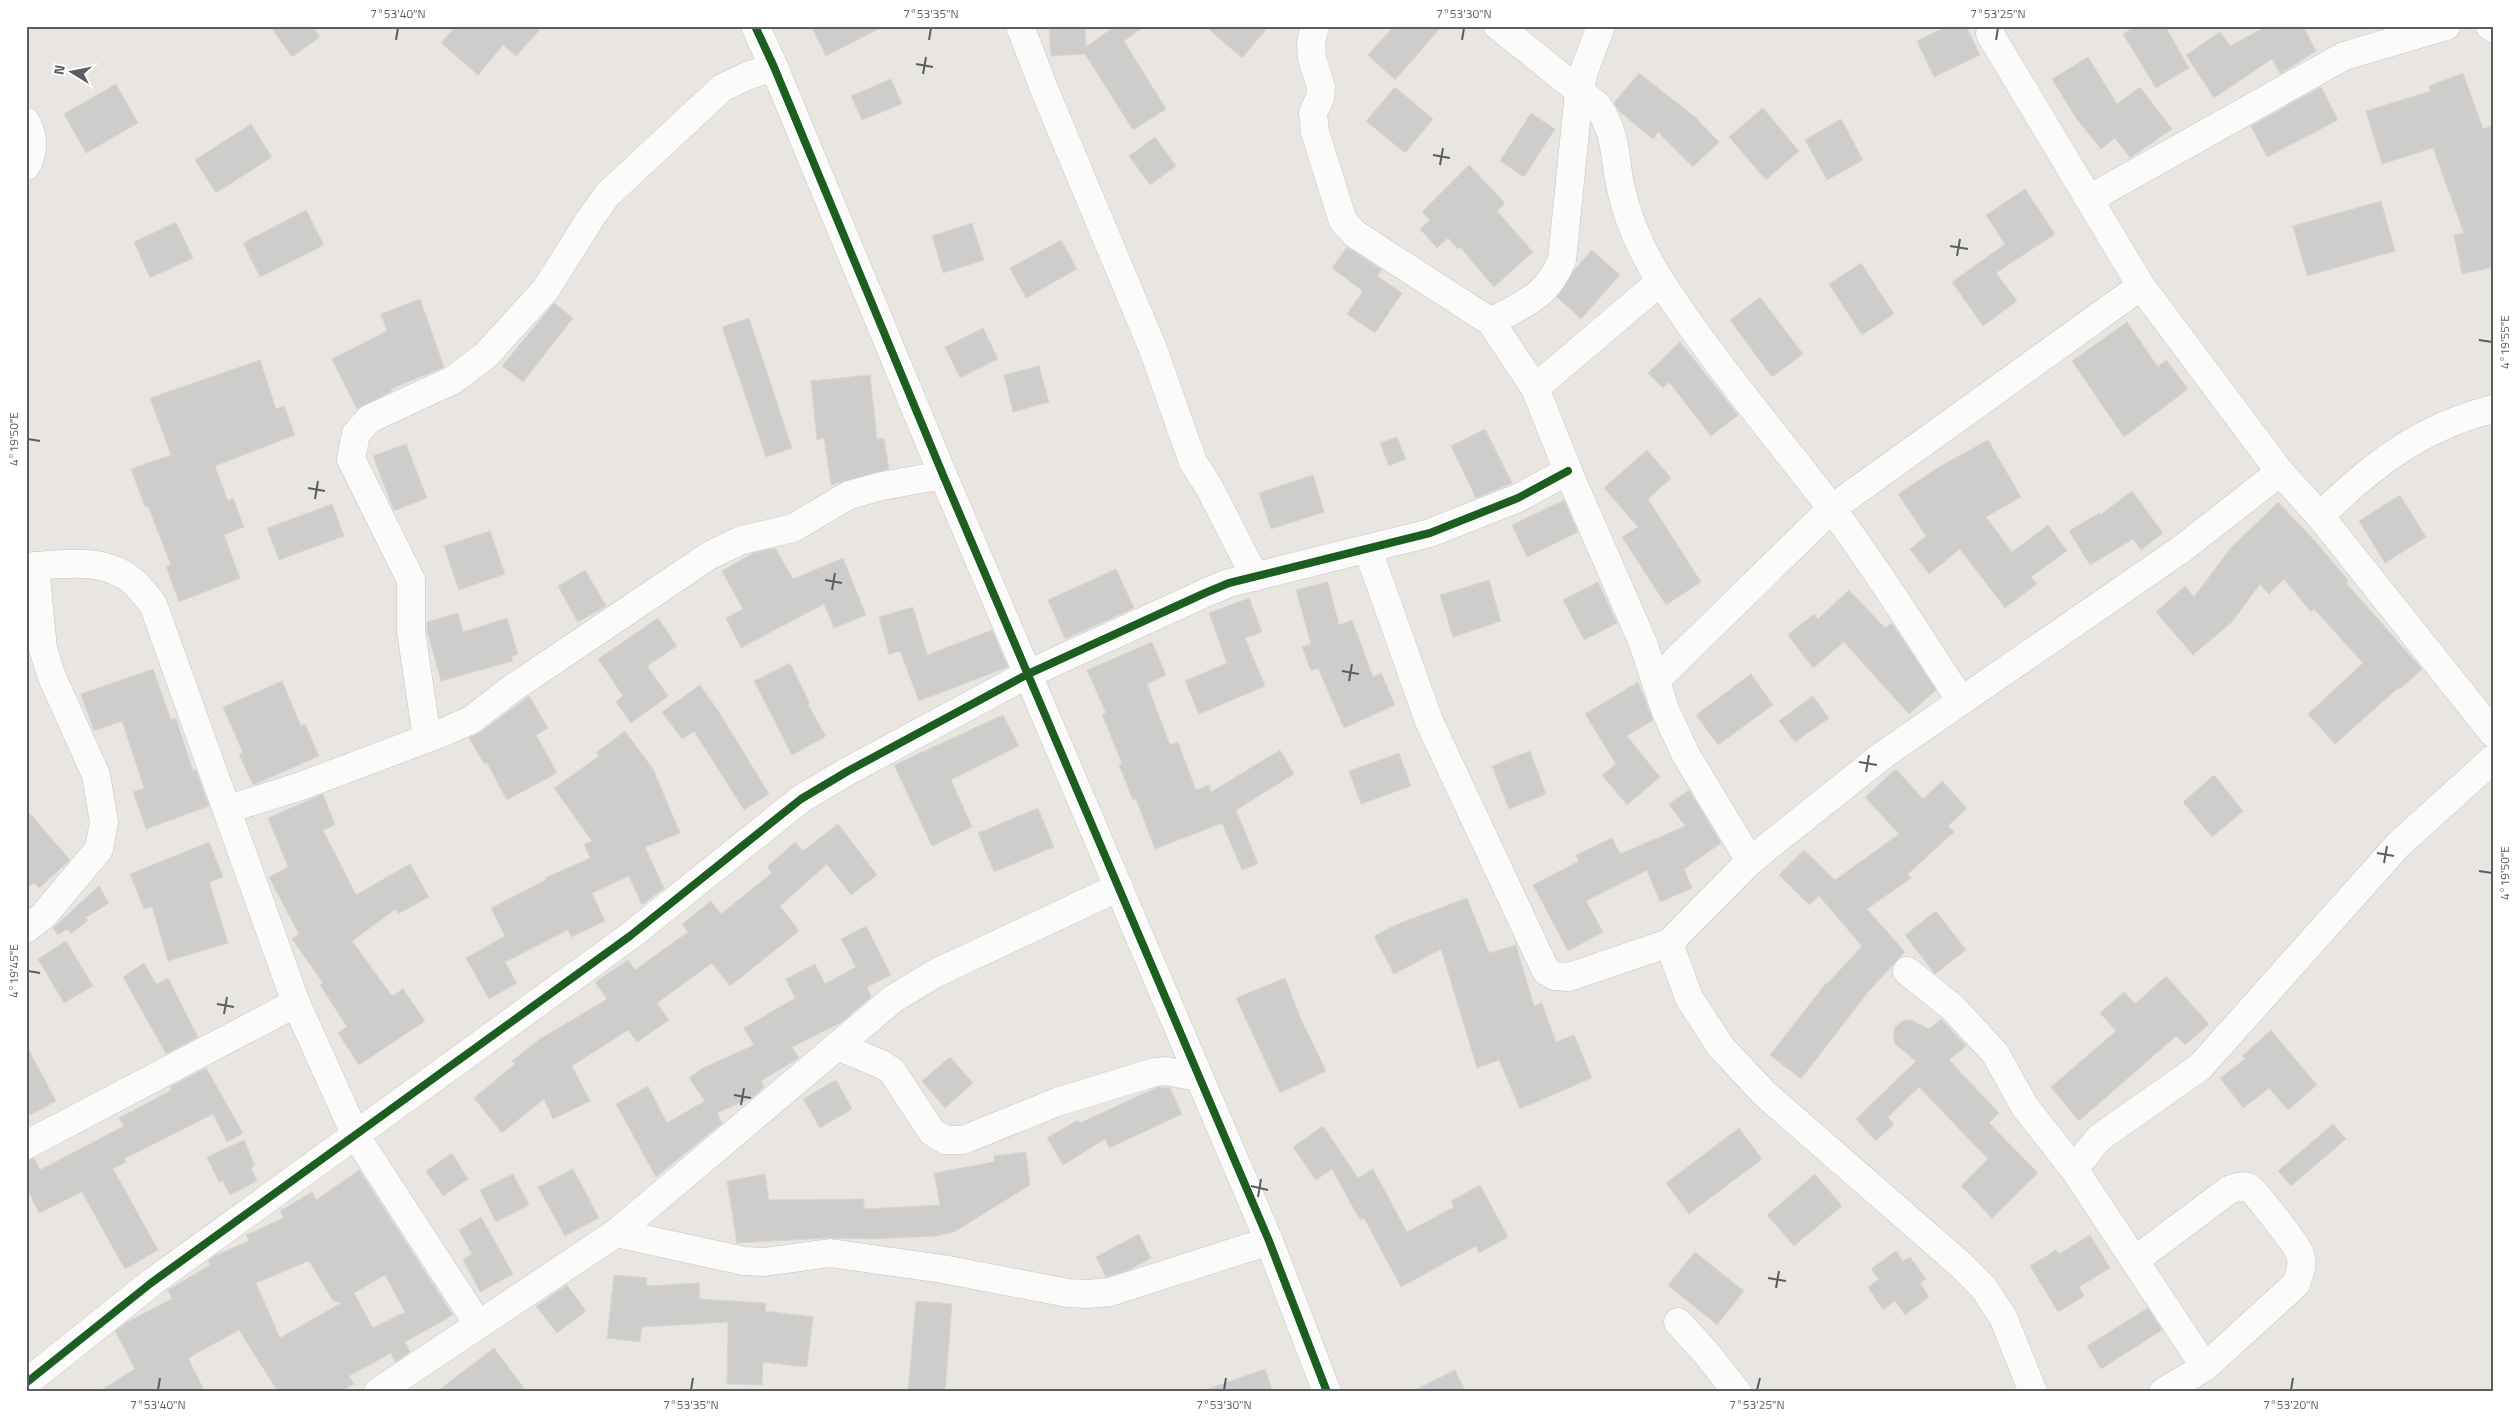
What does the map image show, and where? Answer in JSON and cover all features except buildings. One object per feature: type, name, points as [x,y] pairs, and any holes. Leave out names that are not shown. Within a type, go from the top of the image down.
[{"type":"street","points":[[755,26],[774,67],[943,475],[1269,1241],[1327,1392]]},
{"type":"street","points":[[1020,26],[1045,91],[1153,350],[1193,462],[1209,487],[1255,577]]},
{"type":"street","points":[[1315,26],[1311,43],[1312,58],[1322,87],[1320,98],[1313,114],[1315,132],[1343,221],[1355,234],[1491,322],[1535,388],[1568,471],[1643,643],[1666,712],[1686,755],[1750,861]]},
{"type":"street","points":[[1498,26],[1598,106],[1607,120],[1618,158],[1621,191],[1630,223],[1661,281],[1750,404],[1881,577],[1961,701]]},
{"type":"street","points":[[1491,322],[1543,292],[1555,276],[1562,260],[1579,92],[1584,71],[1601,26]]},
{"type":"street","points":[[2089,199],[2344,56],[2446,26]]},
{"type":"street","points":[[1990,34],[2141,286],[2280,472],[2320,516],[2493,733]]},
{"type":"street","points":[[427,738],[411,631],[411,580],[351,459],[356,434],[369,419],[453,380],[486,356],[546,289],[607,195],[722,88],[747,76],[774,67]]},
{"type":"street","points":[[26,122],[33,145],[26,166]]},
{"type":"street","points":[[1535,388],[1661,281]]},
{"type":"street","points":[[1656,680],[1831,509],[2141,286]]},
{"type":"street","points":[[2320,516],[2357,479],[2390,454],[2462,417],[2493,409]]},
{"type":"street","points":[[26,1383],[151,1283],[630,936],[801,799],[848,771],[1028,674],[1205,593],[1255,577],[1368,550],[1461,522],[1518,498],[1568,471]]},
{"type":"street","points":[[1368,550],[1429,721],[1546,971],[1555,976],[1569,977],[1668,942],[1750,861],[1883,754],[2183,548],[2280,472]]},
{"type":"street","points":[[228,809],[301,786],[471,720],[510,690],[710,555],[742,540],[792,528],[850,494],[943,475]]},
{"type":"street","points":[[26,930],[44,915],[99,849],[104,822],[96,775],[52,677],[43,649],[31,567],[72,562],[115,571],[134,582],[152,604],[228,809],[296,1003],[356,1136],[478,1324]]},
{"type":"street","points":[[2074,1170],[2099,1138],[2200,1067],[2399,844],[2493,759]]},
{"type":"street","points":[[378,1392],[616,1233],[893,999],[934,974],[1118,887]]},
{"type":"street","points":[[1668,942],[1689,998],[1721,1047],[1765,1094],[1960,1264],[1983,1287],[2003,1317],[2033,1392]]},
{"type":"street","points":[[1906,971],[1954,1008],[1995,1053],[2026,1106],[2074,1170],[2204,1367]]},
{"type":"street","points":[[26,1145],[296,1003]]},
{"type":"street","points":[[837,1046],[881,1064],[892,1071],[932,1132],[946,1140],[963,1140],[1057,1102],[1155,1072],[1166,1071],[1198,1077]]},
{"type":"street","points":[[2135,1260],[2229,1190],[2242,1186],[2249,1188],[2276,1220],[2300,1254],[2302,1268],[2296,1284],[2204,1367],[2163,1392]]},
{"type":"street","points":[[616,1233],[744,1261],[764,1262],[830,1253],[943,1269],[1068,1293],[1088,1294],[1110,1292],[1269,1241]]},
{"type":"street","points":[[1678,1322],[1707,1354],[1737,1392]]},
{"type":"cycle path","points":[[755,26],[774,67],[943,475],[1269,1241],[1327,1392]]},
{"type":"cycle path","points":[[26,1383],[151,1283],[630,936],[801,799],[848,771],[1028,674],[1205,593],[1229,583],[1430,533],[1518,498],[1568,471]]}]
